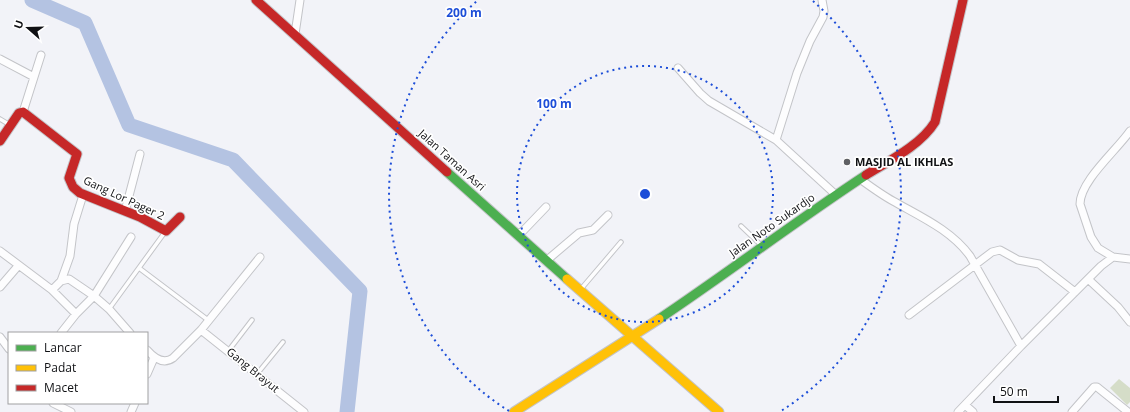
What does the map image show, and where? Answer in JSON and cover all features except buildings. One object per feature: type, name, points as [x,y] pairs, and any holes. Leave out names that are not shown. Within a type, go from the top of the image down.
[{"type":"street","name":"Jalan Taman Asri","points":[[256,0],[546,261],[719,412]]},
{"type":"street","points":[[295,34],[300,0]]},
{"type":"street","points":[[776,140],[797,73],[810,41],[823,17],[824,11],[822,0]]},
{"type":"street","name":"Jalan Noto Sukardjo","points":[[514,412],[698,293],[836,195],[914,144],[931,128],[935,122],[963,0]]},
{"type":"street","points":[[0,141],[19,113],[23,112],[42,55]]},
{"type":"street","points":[[0,59],[34,77]]},
{"type":"street","points":[[678,68],[709,101],[776,140],[836,195]]},
{"type":"street","name":"Gang Lor Pager 2","points":[[23,112],[77,154],[69,178],[73,187],[83,195],[149,221],[166,231],[180,217]]},
{"type":"street","points":[[1130,131],[1092,176],[1080,199],[1080,204],[1091,237],[1098,248],[1111,258],[1130,259]]},
{"type":"street","points":[[125,211],[140,154]]},
{"type":"street","points":[[860,179],[882,195],[956,239],[963,246],[1021,346]]},
{"type":"street","points":[[52,290],[61,281],[70,256],[74,224],[83,195]]},
{"type":"street","points":[[517,235],[523,231],[546,207]]},
{"type":"street","points":[[546,261],[579,233],[593,230],[608,215]]},
{"type":"street","points":[[62,332],[76,314],[94,296],[131,237]]},
{"type":"street","points":[[909,315],[992,252],[1000,250],[1018,260],[1039,264],[1075,292]]},
{"type":"street","points":[[0,251],[18,266],[52,290],[76,314]]},
{"type":"street","points":[[148,351],[154,358],[163,362],[174,358],[201,330],[260,257]]},
{"type":"street","points":[[958,412],[1021,346],[1101,266],[1111,258]]},
{"type":"street","points":[[0,287],[18,266]]},
{"type":"street","points":[[61,281],[69,279],[94,296],[109,309],[129,332]]},
{"type":"street","points":[[1088,279],[1118,307],[1130,322]]},
{"type":"street","name":"Gang Brayut","points":[[201,330],[229,350],[304,412]]},
{"type":"street","points":[[0,337],[8,348]]},
{"type":"street","points":[[148,372],[154,358]]},
{"type":"street","points":[[1072,412],[1094,387],[1097,387],[1128,412]]},
{"type":"street","points":[[55,404],[71,412]]},
{"type":"street","points":[[965,405],[973,412]]},
{"type":"lane","points":[[0,119],[10,126]]},
{"type":"lane","points":[[741,226],[763,247]]},
{"type":"lane","points":[[109,309],[166,231]]},
{"type":"lane","points":[[580,290],[621,242]]},
{"type":"lane","points":[[139,268],[209,320]]},
{"type":"lane","points":[[229,350],[252,320]]},
{"type":"lane","points":[[257,374],[283,342]]},
{"type":"green space","points":[[1119,379],[1130,388],[1130,402],[1127,405],[1110,388]]},
{"type":"waterway","points":[[32,0],[85,23],[129,125],[233,160],[360,291],[347,412]]},
{"type":"traffic: fast","points":[[447,172],[567,279]]},
{"type":"traffic: fast","points":[[659,319],[866,175]]},
{"type":"traffic: slow","points":[[567,279],[719,412]]},
{"type":"traffic: slow","points":[[514,412],[659,319]]},
{"type":"traffic: jam","points":[[256,0],[447,172]]},
{"type":"traffic: jam","points":[[866,175],[913,145],[922,138],[935,122],[963,0]]},
{"type":"traffic: jam","points":[[0,141],[19,113],[23,112],[77,154],[69,178],[73,187],[80,193],[140,217],[166,231],[180,217]]},
{"type":"place","name":"MASJID AL IKHLAS","points":[[847,162]]}]
